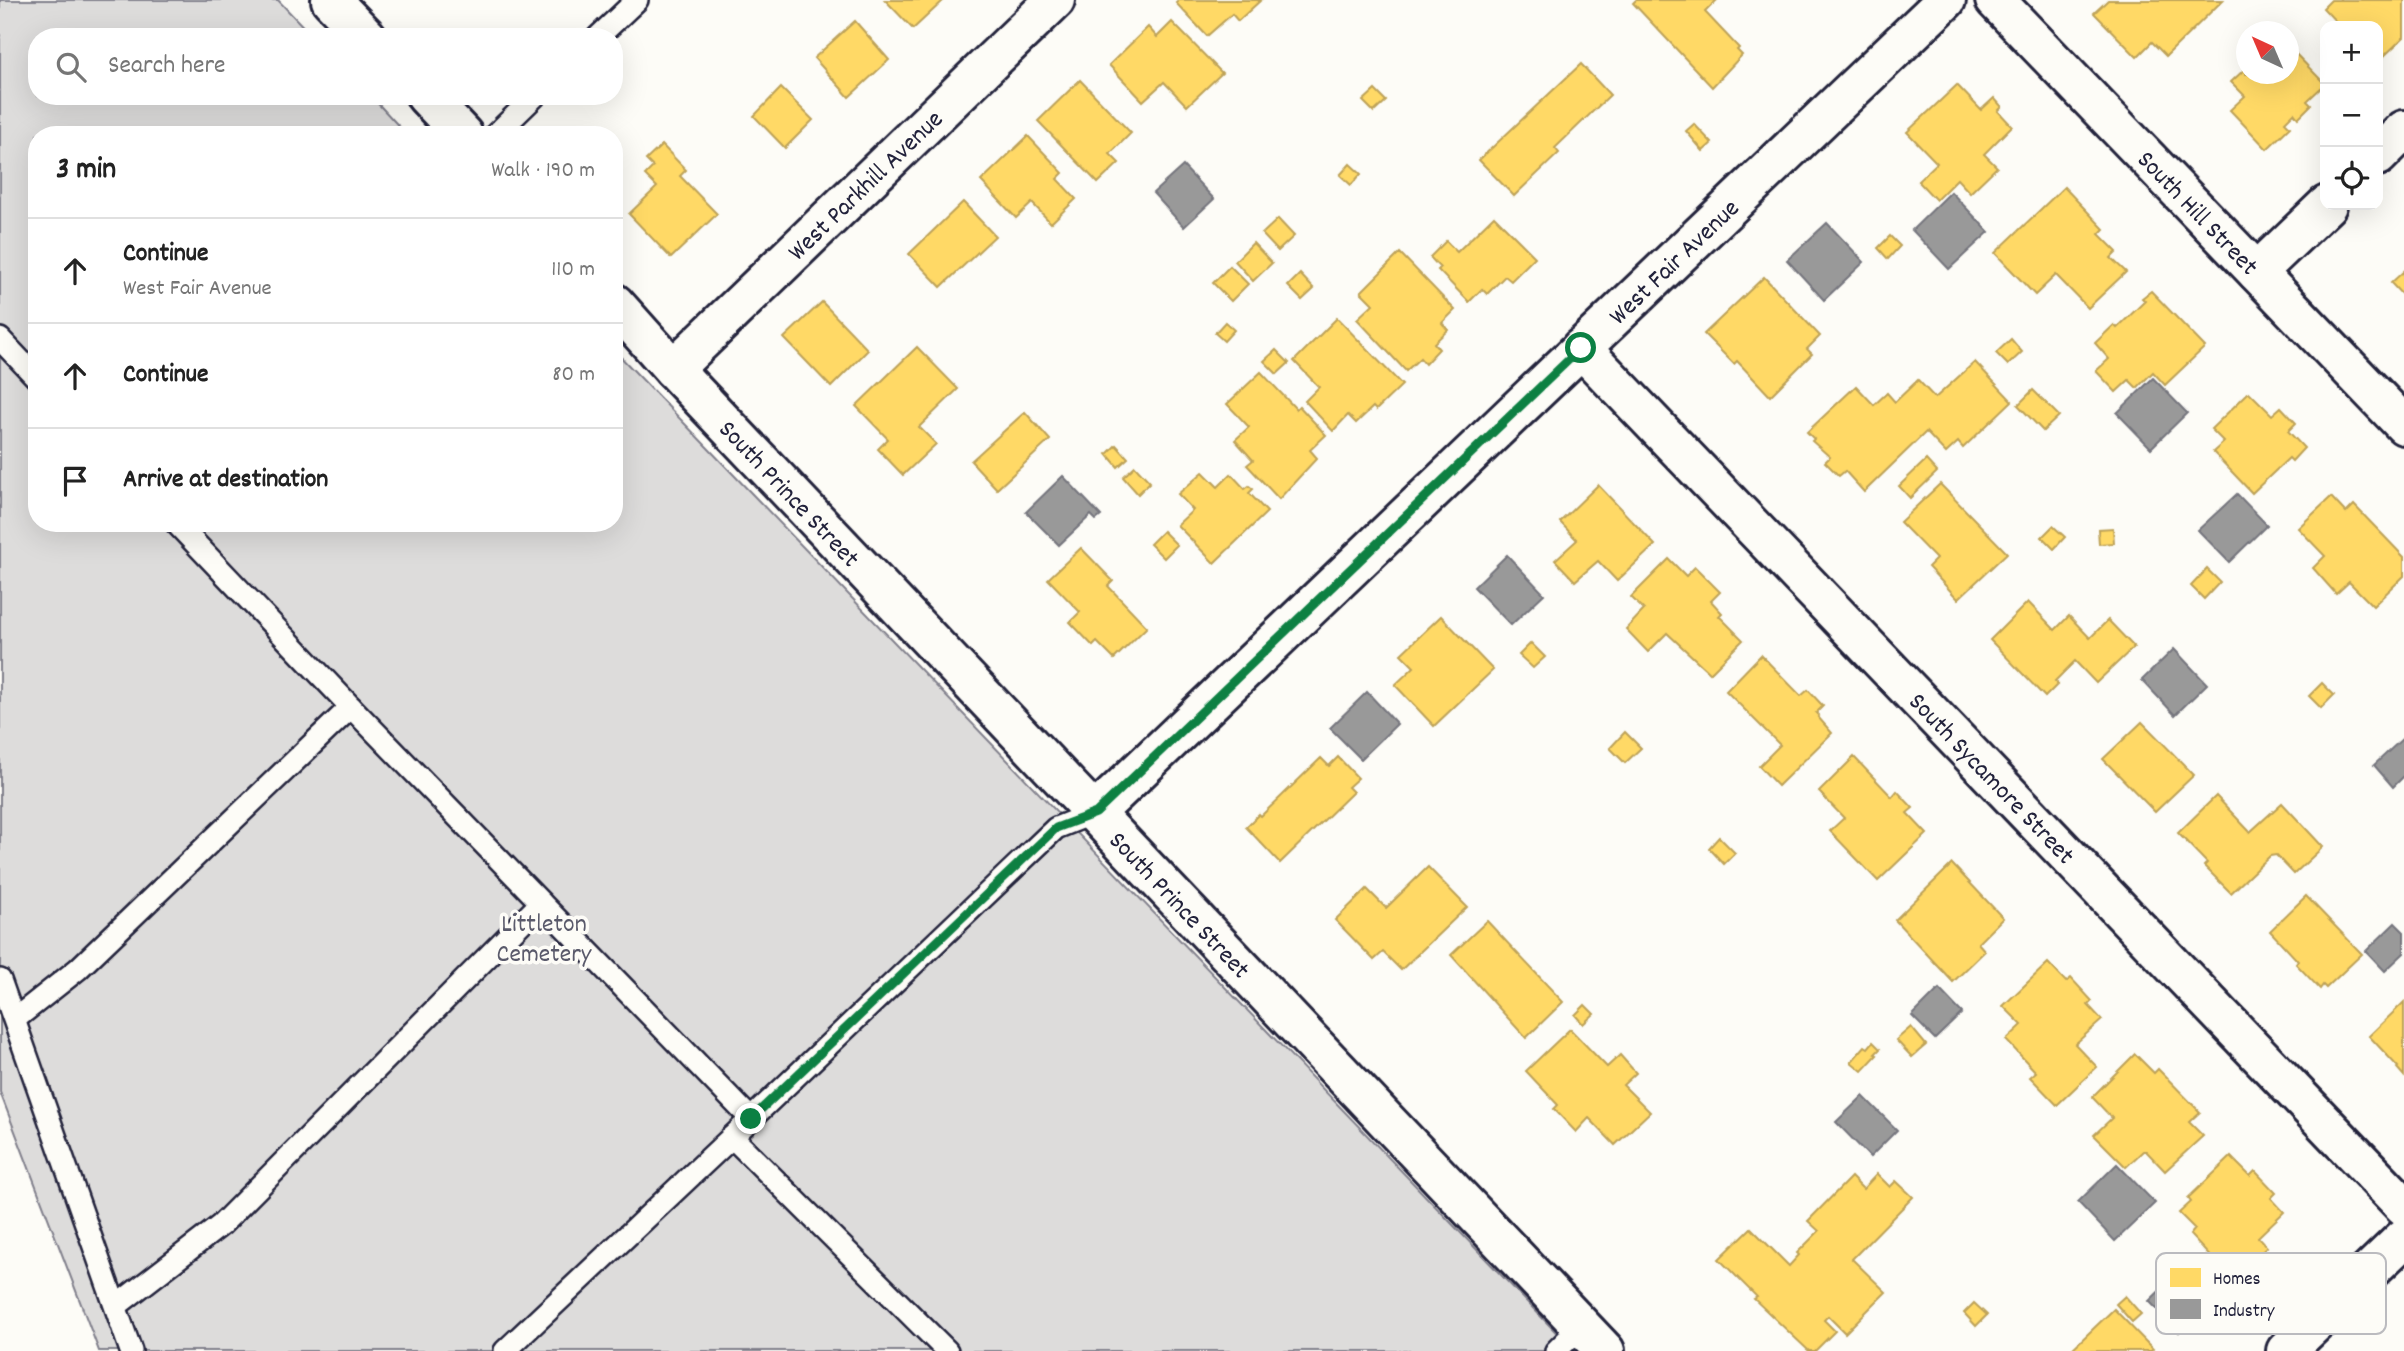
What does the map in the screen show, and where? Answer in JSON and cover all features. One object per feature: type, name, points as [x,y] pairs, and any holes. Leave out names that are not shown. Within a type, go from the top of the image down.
[{"type":"street","points":[[331,0],[358,28]]},
{"type":"street","name":"West Parkhill Avenue","points":[[673,369],[1055,0]]},
{"type":"street","name":"West Fair Avenue","points":[[1096,813],[1946,0]]},
{"type":"street","name":"South Hill Street","points":[[1995,0],[2404,425]]},
{"type":"street","points":[[435,105],[454,126]]},
{"type":"street","points":[[2383,151],[2404,130]]},
{"type":"street","points":[[2257,272],[2322,210]]},
{"type":"street","name":"South Prince Street","points":[[623,313],[673,369],[1096,813],[1581,1343]]},
{"type":"street","name":"South Sycamore Street","points":[[1581,348],[2404,1206]]},
{"type":"street","points":[[2386,1255],[2404,1238]]},
{"type":"street","points":[[2286,1351],[2304,1334]]},
{"type":"lane","points":[[607,28],[637,0]]},
{"type":"lane","points":[[504,126],[526,105]]},
{"type":"lane","points":[[0,339],[28,368]]},
{"type":"lane","points":[[185,532],[751,1119]]},
{"type":"lane","points":[[15,1020],[78,969],[351,707]]},
{"type":"lane","points":[[505,1351],[1056,828],[1096,813]]},
{"type":"lane","points":[[116,1306],[221,1225],[541,902]]},
{"type":"lane","points":[[0,980],[131,1351]]},
{"type":"lane","points":[[732,1138],[947,1351]]},
{"type":"green space","name":"Littleton Cemetery","points":[[0,0],[278,0],[304,28],[28,28],[28,105],[379,105],[399,126],[28,126],[28,532],[623,532],[623,359],[1574,1351],[99,1351],[0,1092]]},
{"type":"building: Homes","points":[[885,0],[944,0],[913,29]]},
{"type":"building: Homes","points":[[1179,0],[1261,0],[1238,21],[1232,14],[1207,36],[1176,3]]},
{"type":"building: Homes","points":[[1636,0],[1717,0],[1705,12],[1739,48],[1737,50],[1742,55],[1712,87],[1633,3]]},
{"type":"building: Homes","points":[[2108,0],[2223,0],[2166,56],[2152,42],[2137,57],[2094,13]]},
{"type":"building: Homes","points":[[2331,0],[2404,0],[2404,37],[2383,57],[2383,21],[2335,21],[2323,8]]},
{"type":"building: Homes","points":[[855,21],[889,60],[849,97],[814,58]]},
{"type":"building: Homes","points":[[1172,22],[1222,73],[1187,106],[1164,82],[1143,101],[1109,65],[1148,27],[1157,37]]},
{"type":"building: Homes","points":[[2299,57],[2320,79],[2320,89],[2307,101],[2311,105],[2298,118],[2294,113],[2285,122],[2290,127],[2267,149],[2230,110],[2245,96],[2231,82],[2236,77],[2236,84],[2299,84]]},
{"type":"building: Homes","points":[[1581,64],[1610,95],[1555,148],[1559,153],[1514,196],[1479,160]]},
{"type":"building: Homes","points":[[1080,80],[1131,133],[1110,154],[1119,163],[1098,183],[1038,121]]},
{"type":"building: Homes","points":[[1957,85],[1981,110],[1994,98],[2002,107],[1998,111],[2012,126],[1984,154],[1997,167],[1970,193],[1957,179],[1936,200],[1918,181],[1937,163],[1907,132]]},
{"type":"building: Homes","points":[[781,88],[813,120],[785,148],[754,116]]},
{"type":"building: Homes","points":[[1375,90],[1386,101],[1374,112],[1363,101]]},
{"type":"building: Homes","points":[[1694,124],[1712,143],[1703,151],[1686,131]]},
{"type":"building: Homes","points":[[1028,136],[1063,173],[1057,179],[1076,199],[1051,223],[1032,203],[1016,218],[981,181]]},
{"type":"building: Homes","points":[[662,145],[686,170],[680,176],[717,214],[671,258],[629,214],[657,187],[645,175],[653,167],[646,160]]},
{"type":"building: Homes","points":[[1350,164],[1361,174],[1351,185],[1340,175]]},
{"type":"building: Homes","points":[[2064,187],[2104,229],[2099,234],[2117,252],[2111,258],[2126,272],[2088,308],[2056,275],[2035,295],[1995,253]]},
{"type":"building: Homes","points":[[963,202],[995,236],[941,287],[909,254]]},
{"type":"building: Homes","points":[[1494,216],[1535,257],[1511,281],[1505,276],[1487,294],[1482,289],[1469,302],[1438,270],[1440,268],[1430,257],[1446,241],[1457,252]]},
{"type":"building: Homes","points":[[1278,219],[1294,236],[1278,251],[1262,234]]},
{"type":"building: Homes","points":[[1890,236],[1900,246],[1888,259],[1878,248]]},
{"type":"building: Homes","points":[[1253,243],[1272,263],[1253,281],[1235,261]]},
{"type":"building: Homes","points":[[1400,253],[1455,310],[1442,323],[1448,330],[1434,343],[1439,349],[1425,364],[1420,358],[1406,371],[1357,319],[1373,304],[1361,292]]},
{"type":"building: Homes","points":[[1230,266],[1248,284],[1231,301],[1213,283]]},
{"type":"building: Homes","points":[[2404,271],[2404,297],[2391,283]]},
{"type":"building: Homes","points":[[1300,274],[1314,289],[1302,300],[1288,286]]},
{"type":"building: Homes","points":[[1764,277],[1820,336],[1807,349],[1812,354],[1770,396],[1737,361],[1734,364],[1704,334]]},
{"type":"building: Homes","points":[[2151,291],[2205,347],[2165,385],[2153,372],[2137,388],[2129,380],[2116,392],[2096,371],[2109,359],[2095,343],[2114,325],[2117,328],[2145,301],[2142,298]]},
{"type":"building: Homes","points":[[822,302],[868,350],[831,387],[784,338]]},
{"type":"building: Homes","points":[[1337,318],[1402,385],[1376,410],[1373,407],[1356,423],[1348,415],[1333,431],[1305,401],[1319,387],[1294,361]]},
{"type":"building: Homes","points":[[1225,322],[1234,330],[1224,341],[1215,333]]},
{"type":"building: Homes","points":[[2011,339],[2022,352],[2008,365],[1996,353]]},
{"type":"building: Homes","points":[[917,347],[958,389],[919,427],[936,444],[903,475],[878,449],[888,439],[856,406]]},
{"type":"building: Homes","points":[[1276,350],[1289,363],[1277,374],[1264,361]]},
{"type":"building: Homes","points":[[1975,362],[2012,401],[1963,448],[1958,442],[1946,453],[1926,432],[1864,492],[1845,471],[1839,476],[1825,462],[1830,457],[1812,441],[1814,439],[1807,432],[1856,386],[1874,405],[1887,393],[1895,402],[1918,380],[1935,398]]},
{"type":"building: Homes","points":[[1261,372],[1296,409],[1299,406],[1326,435],[1310,450],[1317,458],[1279,499],[1247,465],[1253,460],[1235,440],[1249,427],[1227,404]]},
{"type":"building: Homes","points":[[2033,390],[2059,416],[2043,431],[2018,405]]},
{"type":"building: Homes","points":[[2249,392],[2272,415],[2281,407],[2296,423],[2288,431],[2304,448],[2292,461],[2289,458],[2252,493],[2213,452],[2224,442],[2211,429]]},
{"type":"building: Homes","points":[[1025,412],[1050,440],[997,489],[971,461]]},
{"type":"building: Homes","points":[[1116,445],[1128,458],[1118,467],[1107,454]]},
{"type":"building: Homes","points":[[1926,460],[1937,472],[1910,498],[1899,486]]},
{"type":"building: Homes","points":[[1135,466],[1150,482],[1138,494],[1123,477]]},
{"type":"building: Homes","points":[[1203,472],[1218,487],[1231,474],[1245,489],[1249,486],[1253,489],[1249,493],[1267,512],[1214,563],[1177,525],[1193,510],[1178,494]]},
{"type":"building: Homes","points":[[1940,484],[2007,553],[1958,599],[1928,567],[1936,559],[1900,522]]},
{"type":"building: Homes","points":[[1598,485],[1655,545],[1617,581],[1598,561],[1575,581],[1555,560],[1577,540],[1560,522]]},
{"type":"building: Homes","points":[[2331,497],[2346,513],[2354,505],[2404,557],[2404,576],[2373,606],[2349,582],[2336,594],[2313,568],[2325,556],[2298,528]]},
{"type":"building: Homes","points":[[2053,526],[2065,537],[2054,549],[2042,537]]},
{"type":"building: Homes","points":[[2113,528],[2114,543],[2099,544],[2098,529]]},
{"type":"building: Homes","points":[[1163,531],[1177,545],[1164,558],[1150,544]]},
{"type":"building: Homes","points":[[1081,548],[1113,581],[1108,586],[1147,627],[1114,659],[1097,642],[1093,646],[1070,622],[1080,612],[1048,579]]},
{"type":"building: Homes","points":[[1669,559],[1686,576],[1695,567],[1720,592],[1711,601],[1722,613],[1719,616],[1743,640],[1710,673],[1667,633],[1648,652],[1626,629],[1644,610],[1631,597]]},
{"type":"building: Homes","points":[[2207,569],[2220,582],[2204,599],[2191,586]]},
{"type":"building: Homes","points":[[2028,602],[2055,630],[2069,616],[2090,638],[2108,620],[2134,647],[2096,683],[2075,661],[2055,681],[2058,684],[2045,697],[1990,640]]},
{"type":"building: Homes","points":[[1441,616],[1493,670],[1434,726],[1395,685],[1414,667],[1401,654]]},
{"type":"building: Homes","points":[[1531,643],[1545,657],[1533,668],[1519,655]]},
{"type":"building: Homes","points":[[1761,655],[1801,696],[1808,690],[1823,706],[1816,713],[1832,733],[1778,786],[1759,766],[1780,745],[1726,691]]},
{"type":"building: Homes","points":[[2322,683],[2334,695],[2321,708],[2309,696]]},
{"type":"building: Homes","points":[[2142,722],[2194,775],[2155,812],[2103,759]]},
{"type":"building: Homes","points":[[1625,732],[1641,748],[1625,763],[1610,748]]},
{"type":"building: Homes","points":[[1338,757],[1358,778],[1348,787],[1353,792],[1280,863],[1246,827],[1321,758],[1329,766]]},
{"type":"building: Homes","points":[[1854,757],[1892,797],[1897,791],[1913,808],[1907,813],[1927,834],[1878,881],[1830,831],[1844,818],[1819,792]]},
{"type":"building: Homes","points":[[2216,796],[2250,832],[2282,803],[2323,847],[2294,874],[2276,855],[2270,856],[2231,893],[2204,866],[2207,863],[2178,833]]},
{"type":"building: Homes","points":[[1719,837],[1735,853],[1724,864],[1709,848]]},
{"type":"building: Homes","points":[[1952,864],[2003,918],[1978,943],[1985,951],[1953,982],[1895,920]]},
{"type":"building: Homes","points":[[1428,867],[1467,907],[1401,970],[1383,952],[1374,960],[1335,920],[1367,889],[1386,908]]},
{"type":"building: Homes","points":[[2306,896],[2362,954],[2326,988],[2323,985],[2320,989],[2270,931]]},
{"type":"building: Homes","points":[[1487,921],[1563,1002],[1526,1038],[1451,955]]},
{"type":"building: Homes","points":[[2048,963],[2066,982],[2071,978],[2092,1001],[2088,1005],[2102,1020],[2075,1044],[2097,1067],[2057,1105],[2030,1077],[2036,1072],[2006,1040],[2022,1025],[2003,1006]]},
{"type":"building: Homes","points":[[2404,1002],[2404,1076],[2369,1036]]},
{"type":"building: Homes","points":[[1585,1005],[1594,1014],[1583,1024],[1575,1015]]},
{"type":"building: Homes","points":[[1911,1027],[1926,1045],[1912,1057],[1896,1040]]},
{"type":"building: Homes","points":[[1570,1029],[1607,1067],[1620,1055],[1636,1073],[1623,1085],[1650,1112],[1615,1145],[1589,1118],[1576,1132],[1554,1109],[1558,1105],[1526,1071]]},
{"type":"building: Homes","points":[[1873,1042],[1880,1049],[1862,1071],[1851,1062],[1865,1046],[1868,1048]]},
{"type":"building: Homes","points":[[2135,1054],[2154,1073],[2158,1069],[2200,1112],[2189,1122],[2203,1136],[2165,1171],[2146,1151],[2126,1167],[2094,1135],[2112,1118],[2092,1097]]},
{"type":"building: Homes","points":[[2231,1157],[2250,1176],[2255,1171],[2276,1193],[2271,1198],[2284,1212],[2258,1237],[2267,1247],[2261,1253],[2207,1253],[2190,1235],[2195,1229],[2179,1213],[2191,1202],[2188,1198]]},
{"type":"building: Homes","points":[[1877,1174],[1890,1187],[1896,1181],[1913,1197],[1852,1259],[1886,1292],[1845,1333],[1828,1316],[1824,1320],[1835,1331],[1815,1351],[1809,1351],[1754,1299],[1757,1297],[1719,1259],[1751,1228],[1789,1266],[1799,1255],[1797,1253],[1819,1231],[1808,1221],[1851,1177],[1863,1189]]},
{"type":"building: Homes","points":[[2125,1296],[2141,1314],[2132,1322],[2116,1304]]},
{"type":"building: Homes","points":[[1974,1303],[1987,1315],[1976,1326],[1964,1313]]},
{"type":"building: Homes","points":[[2114,1309],[2153,1349],[2151,1351],[2070,1351]]},
{"type":"building: Industry","points":[[1183,166],[1214,199],[1184,227],[1153,193]]},
{"type":"building: Industry","points":[[1951,192],[1989,232],[1949,269],[1912,230]]},
{"type":"building: Industry","points":[[1827,223],[1864,262],[1824,300],[1787,260]]},
{"type":"building: Industry","points":[[2153,378],[2187,413],[2151,448],[2117,413]]},
{"type":"building: Industry","points":[[1063,476],[1101,516],[1096,520],[1091,515],[1059,545],[1026,512]]},
{"type":"building: Industry","points":[[2237,494],[2267,525],[2229,562],[2198,530]]},
{"type":"building: Industry","points":[[1507,555],[1544,594],[1511,625],[1474,587]]},
{"type":"building: Industry","points":[[2174,649],[2207,684],[2175,715],[2142,680]]},
{"type":"building: Industry","points":[[1367,692],[1397,724],[1361,759],[1330,728]]},
{"type":"building: Industry","points":[[2404,737],[2404,776],[2393,787],[2374,765]]},
{"type":"building: Industry","points":[[2395,923],[2404,932],[2404,953],[2385,971],[2366,951]]},
{"type":"building: Industry","points":[[1939,989],[1962,1013],[1935,1039],[1912,1016]]},
{"type":"building: Industry","points":[[1863,1096],[1897,1130],[1870,1157],[1836,1122]]},
{"type":"building: Industry","points":[[2117,1164],[2155,1203],[2115,1241],[2078,1202]]},
{"type":"building: Industry","points":[[2156,1294],[2156,1308],[2149,1301]]},
{"type":"route","points":[[751,1119],[1056,828],[1096,813],[1581,348]]}]
